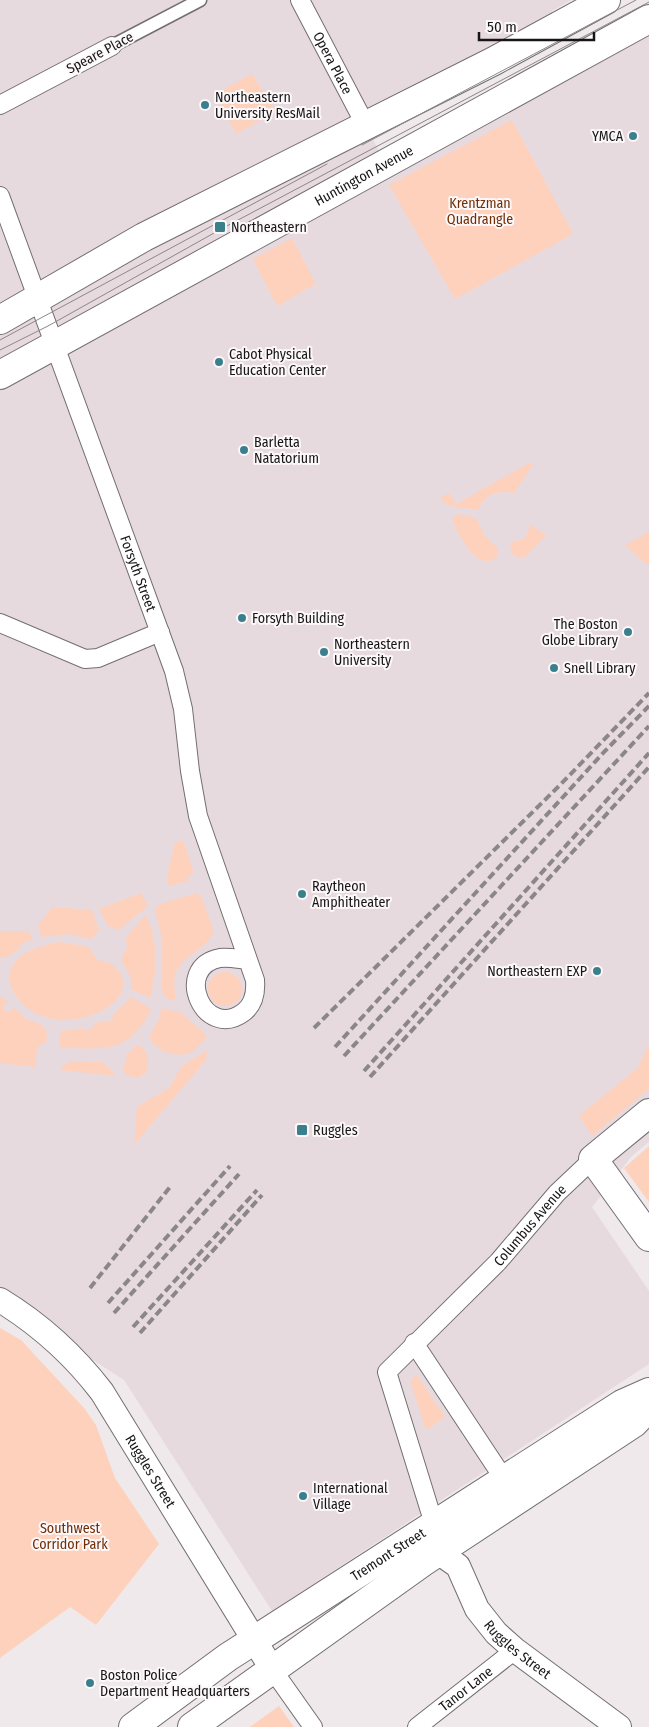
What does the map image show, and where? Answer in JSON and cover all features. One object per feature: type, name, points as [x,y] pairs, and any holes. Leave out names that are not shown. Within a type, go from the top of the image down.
[{"type":"main road","points":[[0,320],[144,236],[344,134],[366,126],[606,0]]},
{"type":"main road","name":"Huntington Avenue","points":[[0,375],[56,346],[649,19]]},
{"type":"main road","name":"Columbus Avenue","points":[[593,1159],[649,1113]]},
{"type":"main road","points":[[593,1159],[649,1237]]},
{"type":"main road","name":"Ruggles Street","points":[[0,1300],[27,1317],[55,1339],[81,1365],[102,1392],[272,1669]]},
{"type":"main road","name":"Tremont Street","points":[[133,1727],[228,1657],[622,1404],[649,1392]]},
{"type":"main road","name":"Tremont Street","points":[[192,1727],[438,1552],[644,1416]]},
{"type":"main road","name":"Ruggles Street","points":[[438,1552],[458,1566],[484,1619],[515,1650],[619,1727]]},
{"type":"street","name":"Speare Place","points":[[0,105],[200,0]]},
{"type":"street","name":"Opera Place","points":[[300,0],[366,126]]},
{"type":"street","name":"Forsyth Street","points":[[0,196],[174,672],[183,709],[190,770],[198,816],[247,960]]},
{"type":"street","points":[[0,623],[85,659],[98,658],[160,632]]},
{"type":"street","name":"Columbus Avenue","points":[[434,1524],[387,1372],[414,1343],[498,1262],[557,1193],[593,1159]]},
{"type":"street","points":[[414,1343],[504,1479]]},
{"type":"street","name":"Tanor Lane","points":[[417,1727],[515,1650]]},
{"type":"street","points":[[272,1669],[313,1727]]},
{"type":"shaded area","name":"Northeastern University","points":[[0,0],[571,0],[552,11],[560,25],[366,126],[385,163],[649,19],[649,1142],[632,1156],[592,1207],[649,1291],[649,1364],[272,1611],[124,1380],[0,1301]]},
{"type":"green space","points":[[252,74],[276,112],[236,134],[215,94]]},
{"type":"green space","name":"Krentzman Quadrangle","points":[[512,120],[573,234],[455,299],[389,185]]},
{"type":"green space","points":[[292,238],[316,284],[277,306],[253,259]]},
{"type":"green space","points":[[531,462],[533,465],[514,493],[503,492],[493,494],[484,500],[478,510],[451,506],[443,502],[441,497],[449,493],[456,504]]},
{"type":"green space","points":[[458,514],[477,519],[484,535],[498,549],[497,557],[490,561],[482,560],[469,550],[452,519]]},
{"type":"green space","points":[[531,525],[546,535],[525,557],[518,557],[512,554],[511,543],[525,538]]},
{"type":"green space","points":[[649,532],[649,563],[646,564],[625,545]]},
{"type":"green space","points":[[183,840],[194,873],[189,875],[188,881],[169,886],[167,877],[175,843]]},
{"type":"green space","points":[[141,893],[148,906],[119,930],[108,926],[99,909]]},
{"type":"green space","points":[[197,893],[202,898],[214,931],[202,947],[180,965],[174,984],[176,999],[170,1001],[163,994],[161,988],[162,939],[155,910],[160,904]]},
{"type":"green space","points":[[52,907],[92,910],[99,930],[91,939],[69,934],[42,937],[38,926]]},
{"type":"green space","points":[[145,915],[150,924],[155,945],[154,978],[150,998],[131,989],[131,978],[121,960],[127,946],[126,938]]},
{"type":"green space","points":[[0,931],[29,931],[33,939],[20,944],[21,947],[9,956],[0,958]]},
{"type":"green space","points":[[60,942],[89,947],[97,959],[114,966],[123,980],[120,994],[109,1006],[93,1015],[72,1020],[51,1018],[31,1010],[15,994],[11,985],[10,972],[15,963],[32,950]]},
{"type":"green space","points":[[225,972],[232,973],[237,977],[241,982],[241,996],[237,1001],[232,1005],[225,1006],[218,1005],[213,1001],[209,996],[208,989],[209,982],[213,977],[218,973]]},
{"type":"green space","points":[[0,997],[8,1001],[3,1007],[5,1011],[9,1012],[15,1008],[29,1022],[31,1020],[46,1028],[47,1041],[37,1047],[35,1067],[0,1063]]},
{"type":"green space","points":[[131,997],[151,1009],[143,1023],[125,1041],[104,1048],[92,1049],[62,1048],[59,1045],[61,1031],[84,1028],[86,1031],[104,1020],[105,1023],[113,1019],[112,1016]]},
{"type":"green space","points":[[161,1008],[180,1012],[207,1036],[197,1048],[187,1054],[168,1053],[162,1050],[149,1037],[160,1017]]},
{"type":"green space","points":[[138,1045],[142,1047],[148,1058],[148,1066],[145,1074],[137,1078],[125,1074],[123,1068],[128,1053]]},
{"type":"green space","points":[[649,1047],[649,1089],[592,1136],[579,1116],[639,1067],[644,1053]]},
{"type":"green space","points":[[207,1050],[206,1060],[134,1145],[137,1107],[169,1088],[181,1067]]},
{"type":"green space","points":[[70,1061],[103,1062],[116,1076],[59,1070]]},
{"type":"green space","points":[[649,1146],[649,1202],[624,1168]]},
{"type":"green space","name":"Southwest Corridor Park","points":[[0,1328],[21,1340],[84,1408],[96,1425],[115,1478],[159,1544],[96,1625],[70,1607],[0,1658]]},
{"type":"green space","points":[[417,1375],[445,1417],[426,1430],[410,1380]]},
{"type":"green space","points":[[279,1706],[294,1727],[250,1727]]},
{"type":"tram line","points":[[362,145],[636,0]]},
{"type":"tram line","points":[[0,350],[48,326],[223,228],[649,2]]},
{"type":"tram line","points":[[0,340],[327,164]]},
{"type":"railway","points":[[314,1028],[560,785],[649,693]]},
{"type":"railway","points":[[335,1047],[604,752],[649,706]]},
{"type":"railway","points":[[344,1056],[649,726]]},
{"type":"railway","points":[[364,1071],[649,753]]},
{"type":"railway","points":[[370,1077],[649,767]]},
{"type":"railway","points":[[108,1303],[230,1166]]},
{"type":"railway","points":[[114,1313],[239,1174]]},
{"type":"railway","points":[[90,1288],[170,1187]]},
{"type":"railway","points":[[133,1327],[257,1190]]},
{"type":"railway","points":[[140,1333],[262,1195]]},
{"type":"place","name":"Northeastern University ResMail","points":[[205,105]]},
{"type":"place","name":"YMCA","points":[[633,136]]},
{"type":"place","name":"Northeastern","points":[[220,227]]},
{"type":"place","name":"Cabot Physical Education Center","points":[[219,362]]},
{"type":"place","name":"Barletta Natatorium","points":[[244,450]]},
{"type":"place","name":"Forsyth Building","points":[[242,618]]},
{"type":"place","name":"The Boston Globe Library","points":[[628,632]]},
{"type":"place","name":"Northeastern University","points":[[324,652]]},
{"type":"place","name":"Snell Library","points":[[554,668]]},
{"type":"place","name":"Raytheon Amphitheater","points":[[302,894]]},
{"type":"place","name":"Northeastern EXP","points":[[597,971]]},
{"type":"place","name":"Ruggles","points":[[302,1130]]},
{"type":"place","name":"International Village","points":[[303,1496]]},
{"type":"place","name":"Boston Police Department Headquarters","points":[[90,1683]]}]
